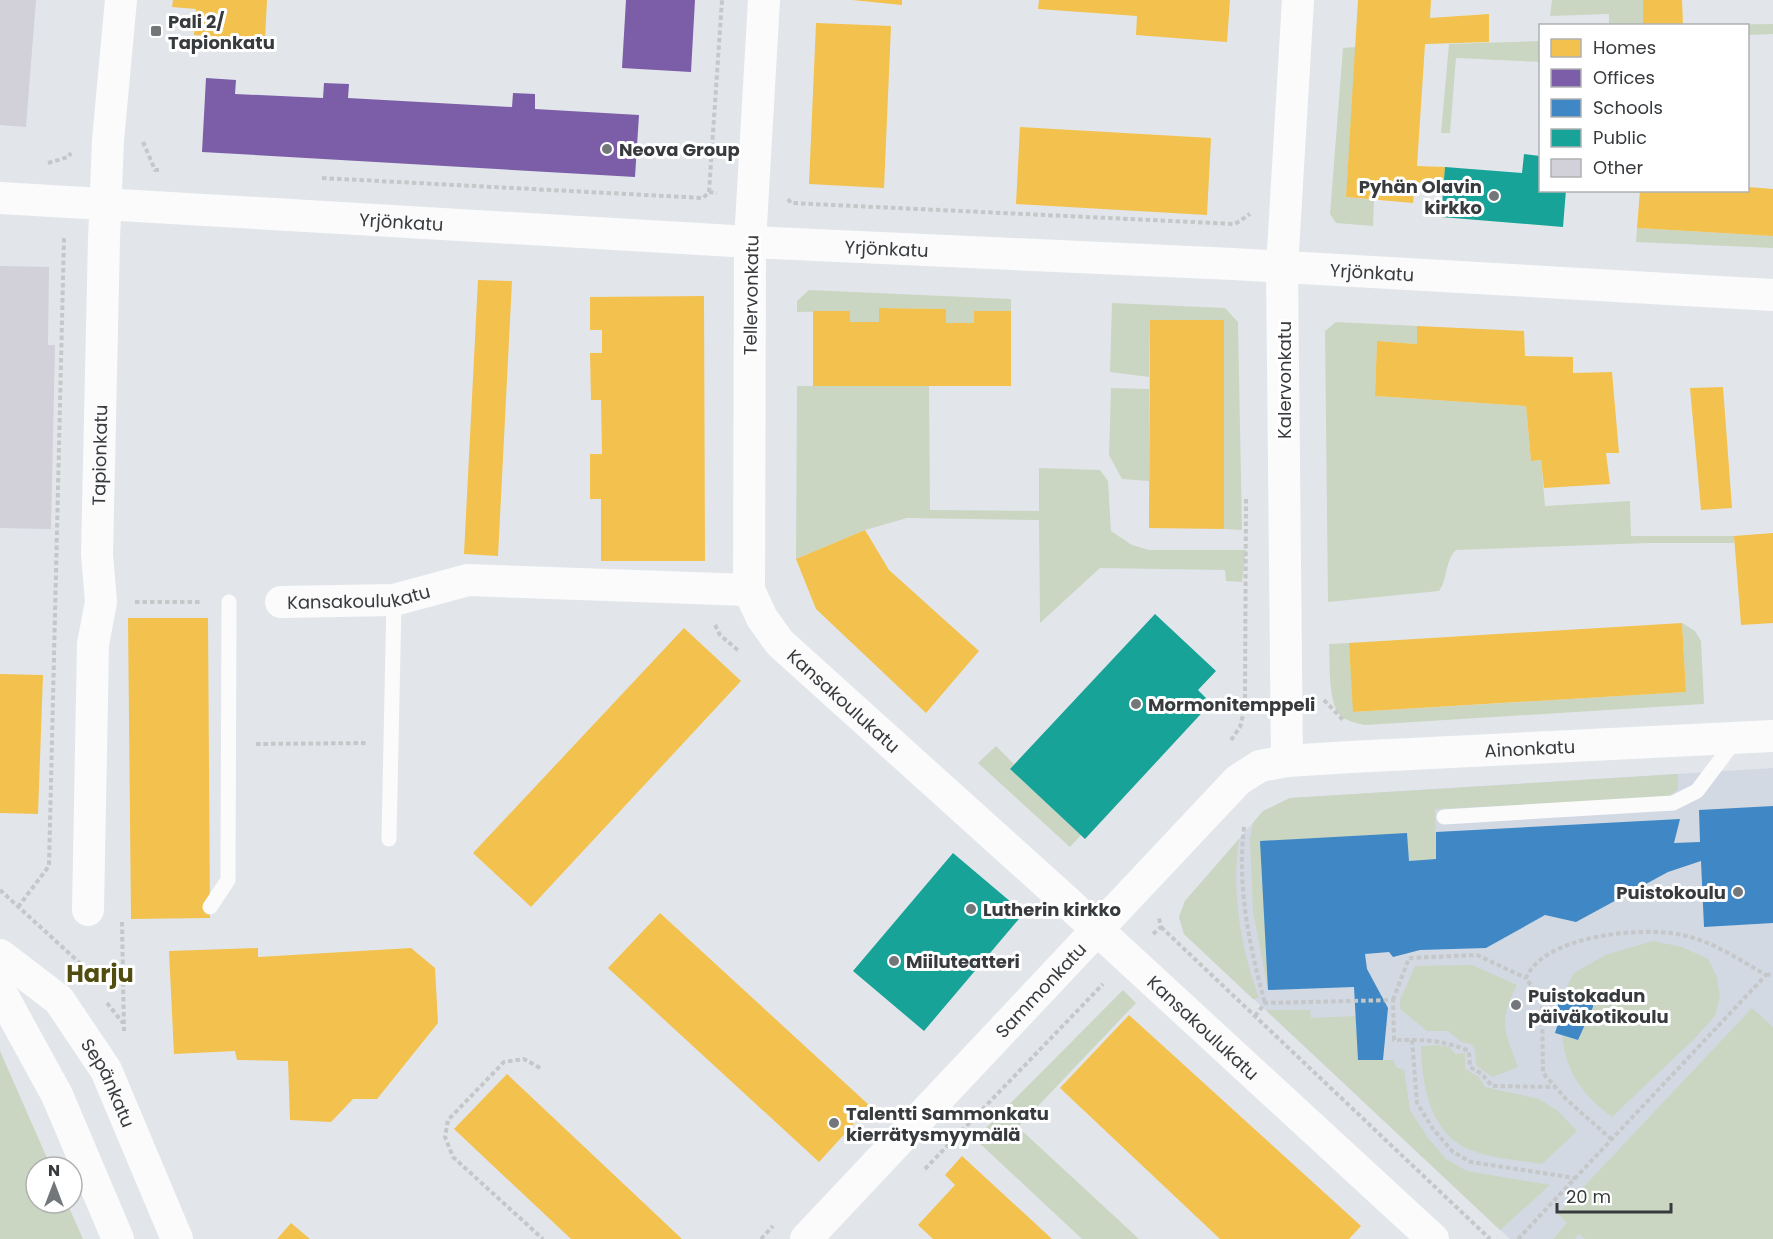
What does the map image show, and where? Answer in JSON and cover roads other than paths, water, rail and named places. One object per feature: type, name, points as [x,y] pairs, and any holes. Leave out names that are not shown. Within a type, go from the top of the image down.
[{"type":"street","name":"Tapionkatu","points":[[88,910],[93,644],[101,602],[97,554],[105,202],[108,140],[121,0]]},
{"type":"street","name":"Tellervonkatu","points":[[749,590],[750,242],[764,0]]},
{"type":"street","name":"Kalervonkatu","points":[[1287,761],[1282,267],[1298,0]]},
{"type":"street","name":"Yrjönkatu","points":[[0,198],[105,202],[750,242],[1282,267],[1773,295]]},
{"type":"street","name":"Kansakoulukatu","points":[[281,602],[394,600],[468,580],[749,590],[762,618],[780,643],[1098,930],[1433,1239]]},
{"type":"street","name":"Ainonkatu","points":[[1287,761],[1773,736]]},
{"type":"street","name":"Sammonkatu","points":[[806,1239],[1238,780],[1260,766],[1287,761]]},
{"type":"street","name":"Sepänkatu","points":[[0,955],[59,1000],[105,1070],[177,1239]]},
{"type":"street","points":[[0,991],[57,1095],[118,1239]]},
{"type":"lane","points":[[388,838],[394,600]]},
{"type":"lane","points":[[210,907],[228,880],[229,602]]},
{"type":"lane","points":[[1444,817],[1673,803],[1696,791],[1737,738]]},
{"type":"place","name":"Pali 2/ Tapionkatu","points":[[156,31]]},
{"type":"place","name":"Neova Group","points":[[607,149]]},
{"type":"place","name":"Pyhän Olavin kirkko","points":[[1494,196]]},
{"type":"place","name":"Mormonitemppeli","points":[[1136,704]]},
{"type":"place","name":"Puistokoulu","points":[[1738,892]]},
{"type":"place","name":"Lutherin kirkko","points":[[971,909]]},
{"type":"place","name":"Miiluteatteri","points":[[894,961]]},
{"type":"place","name":"Puistokadun päiväkotikoulu","points":[[1516,1005]]},
{"type":"place","name":"Talentti Sammonkatu kierrätysmyymälä","points":[[834,1123]]},
{"type":"district","name":"Harju","points":[[100,973]]}]
